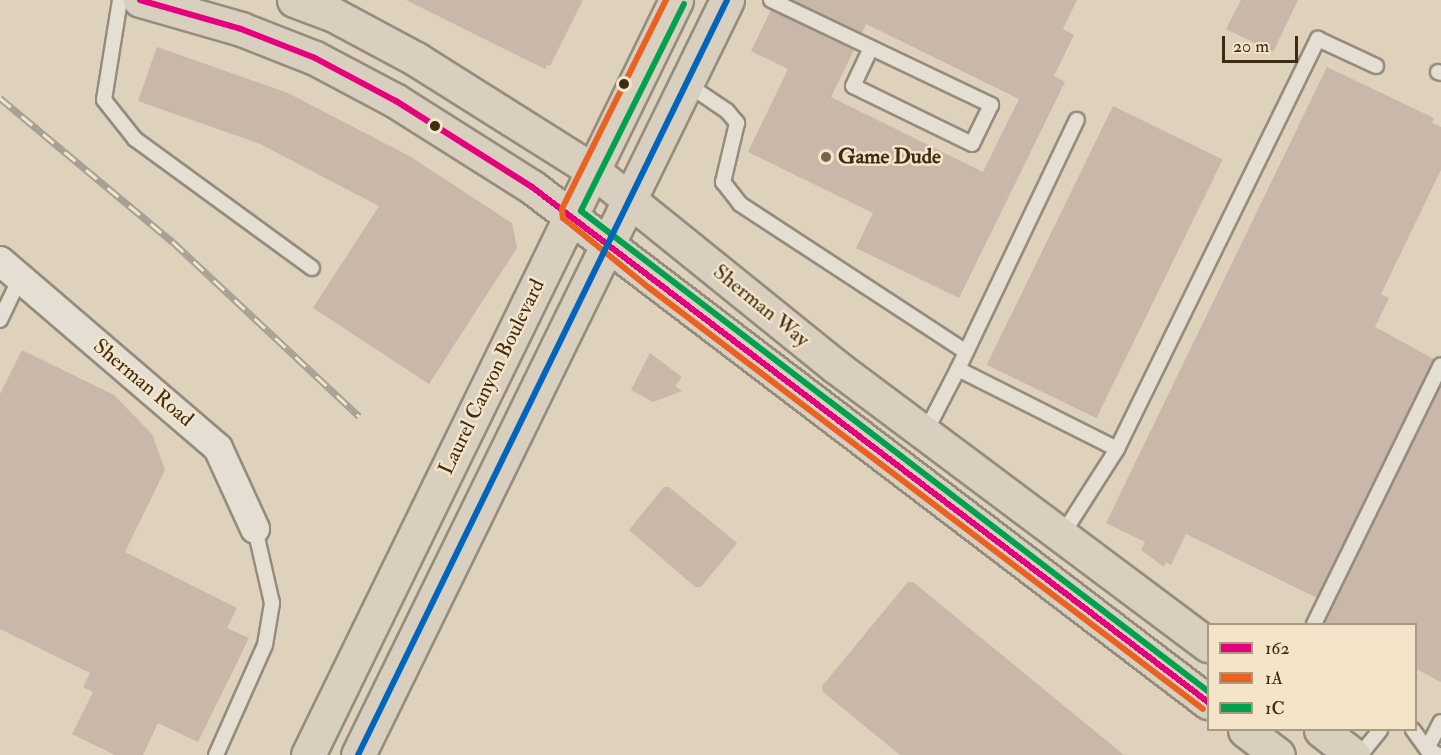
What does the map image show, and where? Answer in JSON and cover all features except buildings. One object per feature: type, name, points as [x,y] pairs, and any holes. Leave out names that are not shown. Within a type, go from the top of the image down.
[{"type":"main road","name":"Sherman Way","points":[[140,0],[241,29],[315,58],[396,100],[570,213],[609,246],[1207,700]]},
{"type":"main road","name":"Sherman Way","points":[[294,0],[334,15],[416,59],[591,170],[835,366],[1207,644]]},
{"type":"main road","name":"Laurel Canyon Boulevard","points":[[308,755],[570,213],[676,0]]},
{"type":"main road","name":"Laurel Canyon Boulevard","points":[[358,755],[524,412],[609,246],[727,0]]},
{"type":"main road","points":[[1034,568],[1062,535]]},
{"type":"main road","points":[[1248,731],[1278,755]]},
{"type":"main road","points":[[1323,731],[1353,755]]},
{"type":"street","name":"Sherman Road","points":[[10,270],[218,448],[255,529]]},
{"type":"lane","points":[[120,0],[104,100],[135,139],[312,268]]},
{"type":"lane","points":[[771,0],[991,105],[972,144],[853,86],[871,48]]},
{"type":"lane","points":[[1062,535],[1117,449],[1318,39],[1376,66]]},
{"type":"lane","points":[[687,84],[727,111],[737,123],[723,182],[740,204],[966,352]]},
{"type":"lane","points":[[925,433],[1077,120]]},
{"type":"lane","points":[[0,320],[10,270]]},
{"type":"lane","points":[[1314,623],[1441,365]]},
{"type":"lane","points":[[958,369],[1117,449]]},
{"type":"lane","points":[[216,755],[265,645],[272,603],[255,529]]},
{"type":"lane","points":[[1433,752],[1441,722]]},
{"type":"lane","points":[[1360,755],[1378,731]]},
{"type":"lane","points":[[1415,731],[1433,752]]},
{"type":"railway","points":[[0,98],[173,242],[359,416]]},
{"type":"transit line","name":"162","points":[[140,0],[241,29],[315,58],[396,101],[532,187],[1207,701]]},
{"type":"transit line","name":"1A","points":[[666,0],[562,209],[563,218],[648,287],[1203,709]]},
{"type":"transit line","points":[[358,755],[727,0]]},
{"type":"transit line","name":"1C","points":[[684,4],[581,211],[1207,690]]},
{"type":"place","name":"Game Dude","points":[[826,157]]}]
